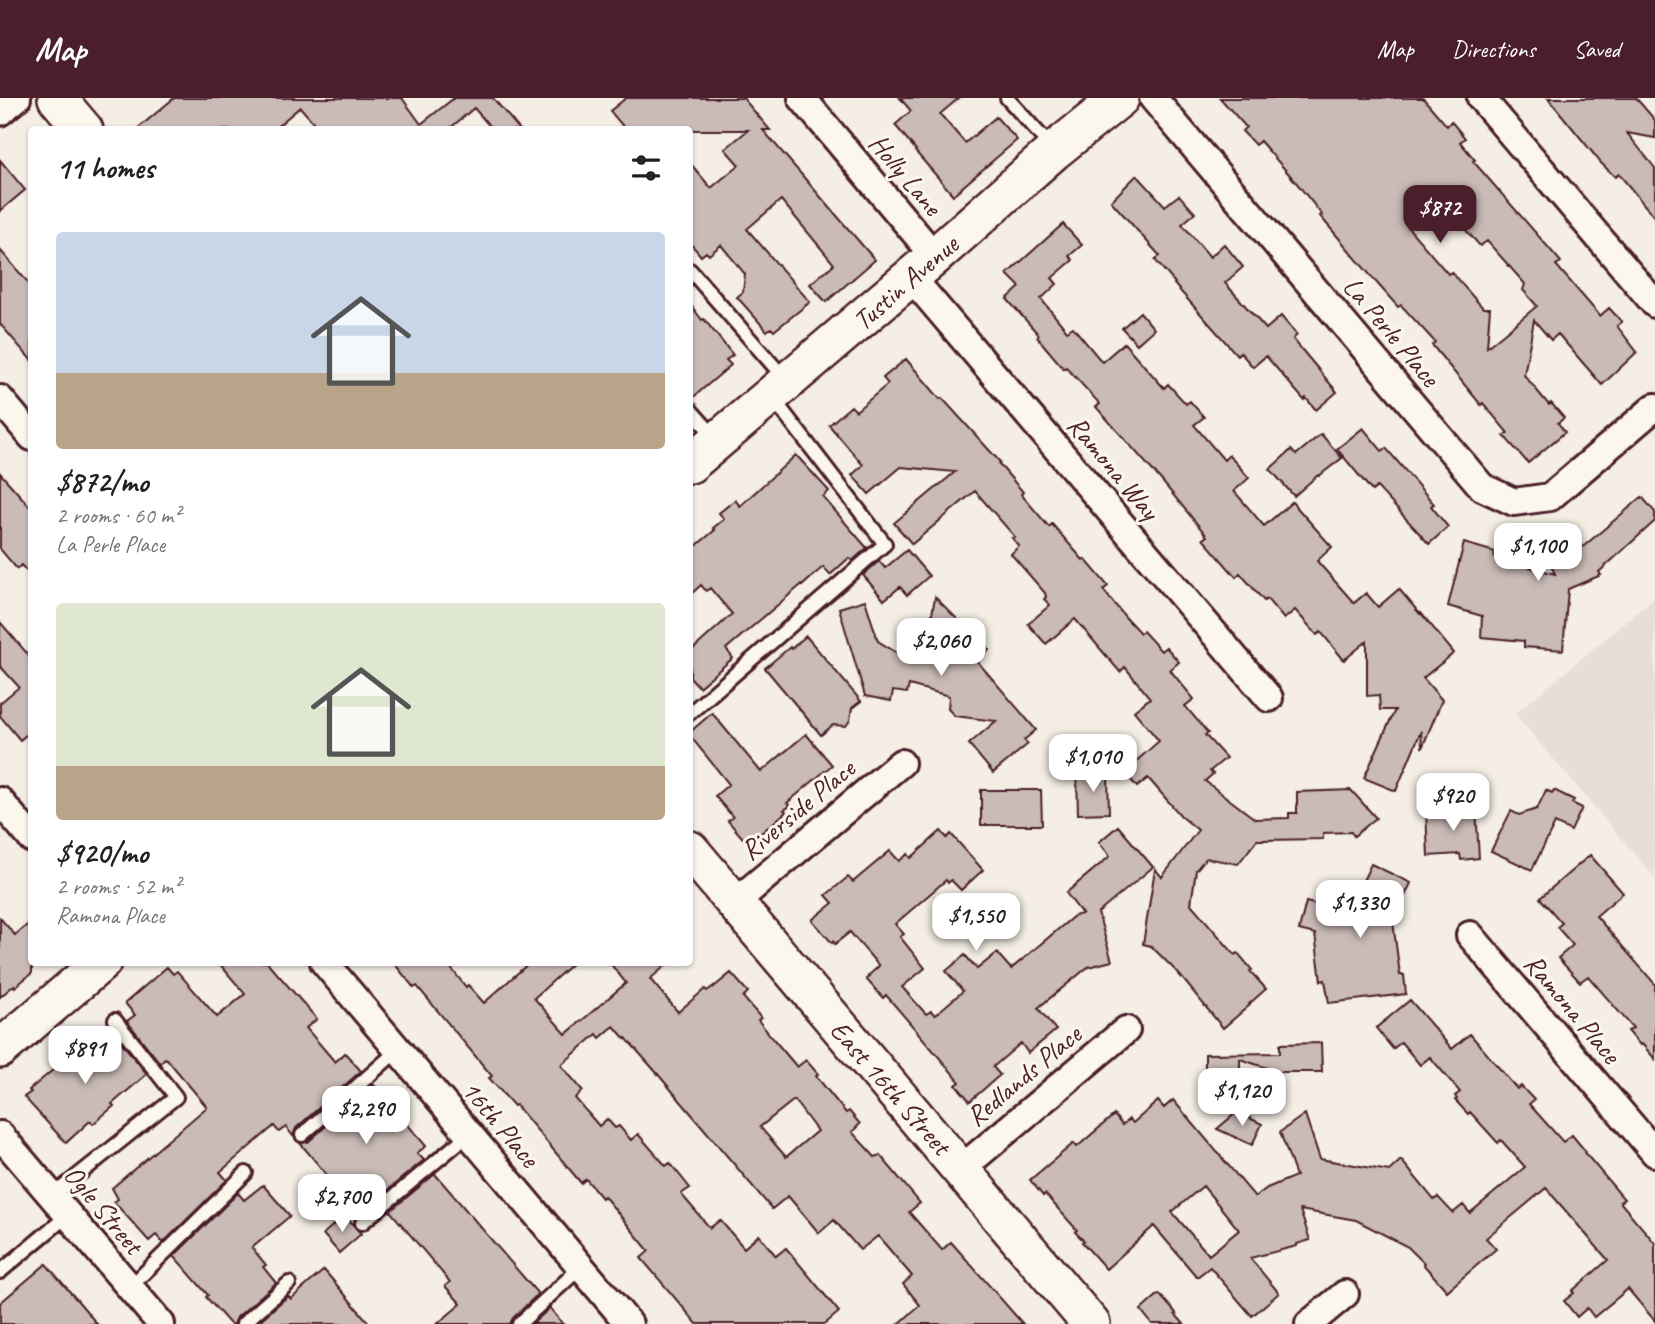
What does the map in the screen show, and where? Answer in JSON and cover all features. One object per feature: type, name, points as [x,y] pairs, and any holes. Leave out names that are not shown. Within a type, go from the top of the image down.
[{"type":"street","points":[[0,113],[17,98]]},
{"type":"street","points":[[57,98],[81,126]]},
{"type":"street","name":"Holly Lane","points":[[802,98],[921,240],[922,267]]},
{"type":"street","name":"Tustin Avenue","points":[[693,461],[1054,151],[1120,98]]},
{"type":"street","name":"La Perle Place","points":[[1153,98],[1482,487],[1514,502],[1550,497],[1655,407]]},
{"type":"street","points":[[1481,98],[1655,304]]},
{"type":"street","name":"Ramona Way","points":[[922,267],[1269,698]]},
{"type":"street","points":[[0,400],[28,432]]},
{"type":"street","name":"Riverside Place","points":[[733,904],[901,763]]},
{"type":"street","points":[[0,801],[28,834]]},
{"type":"street","name":"East 16th Street","points":[[693,854],[1091,1324]]},
{"type":"street","name":"Ramona Place","points":[[1471,935],[1655,1153]]},
{"type":"street","points":[[0,1049],[97,966]]},
{"type":"street","name":"16th Place","points":[[327,966],[629,1324]]},
{"type":"street","name":"Redlands Place","points":[[961,1169],[1126,1030]]},
{"type":"street","name":"Ogle Street","points":[[0,1135],[130,1287],[157,1323]]},
{"type":"street","points":[[1309,1324],[1345,1294]]},
{"type":"lane","points":[[1007,98],[1054,151]]},
{"type":"lane","points":[[693,274],[779,389],[885,544],[693,710]]},
{"type":"lane","points":[[693,412],[718,440]]},
{"type":"lane","points":[[0,1272],[60,1205],[176,1097],[115,1020]]},
{"type":"lane","points":[[302,1136],[398,1050]]},
{"type":"lane","points":[[362,1223],[469,1134]]},
{"type":"lane","points":[[130,1287],[246,1173]]},
{"type":"lane","points":[[519,1324],[581,1267]]},
{"type":"lane","points":[[243,1324],[289,1283]]},
{"type":"shaded area","points":[[1655,597],[1655,878],[1515,714]]},
{"type":"building","points":[[174,98],[402,98],[421,124],[454,98],[493,98],[517,126],[490,126],[474,108],[453,126],[317,126],[300,107],[278,126],[141,126]]},
{"type":"building","points":[[626,98],[743,98],[770,130],[763,130],[875,260],[826,302],[810,284],[834,264],[781,200],[747,229],[810,302],[774,331],[771,328],[767,331],[737,297],[743,292],[745,274],[721,245],[709,255],[706,252],[701,256],[693,247],[693,167],[711,188],[739,165],[725,149],[748,130],[693,130],[693,126],[623,126],[610,111]]},
{"type":"building","points":[[900,98],[959,98],[940,114],[965,143],[996,117],[1017,140],[953,195],[895,125],[911,111]]},
{"type":"building","points":[[1220,98],[1423,98],[1447,126],[1451,121],[1465,138],[1460,142],[1475,160],[1473,161],[1561,262],[1556,265],[1600,316],[1609,308],[1622,322],[1617,326],[1637,352],[1602,385],[1558,334],[1551,340],[1534,320],[1524,375],[1549,405],[1551,403],[1564,418],[1558,423],[1565,432],[1528,463],[1504,436],[1508,433],[1483,403],[1481,405],[1432,345],[1435,342],[1376,282],[1260,141],[1255,145],[1242,131],[1246,127]],"holes":[[[1438,199],[1480,246],[1487,241],[1525,284],[1523,290],[1537,306],[1487,347],[1490,308],[1483,308],[1451,272],[1448,274],[1406,225]]]},
{"type":"building","points":[[1548,98],[1636,98],[1655,120],[1655,138],[1627,133],[1655,168],[1655,218],[1619,174],[1615,177],[1601,163]]},
{"type":"building","points":[[0,160],[25,190],[0,211]]},
{"type":"building","points":[[1137,175],[1165,206],[1179,195],[1195,213],[1182,224],[1210,257],[1224,244],[1243,267],[1225,283],[1266,329],[1281,316],[1297,335],[1293,339],[1337,392],[1316,410],[1266,356],[1253,367],[1240,352],[1237,355],[1155,260],[1160,256],[1111,201]]},
{"type":"building","points":[[1063,224],[1082,245],[1069,256],[1073,260],[1052,278],[1057,284],[1041,299],[1067,331],[1073,327],[1102,362],[1124,343],[1164,388],[1168,384],[1186,404],[1190,401],[1204,417],[1194,425],[1224,460],[1229,455],[1249,478],[1234,491],[1264,526],[1292,502],[1332,547],[1317,561],[1354,603],[1366,593],[1378,607],[1399,589],[1454,653],[1423,678],[1442,700],[1422,748],[1421,731],[1396,791],[1364,778],[1395,710],[1380,710],[1379,695],[1367,696],[1367,641],[1344,660],[1321,632],[1317,635],[1295,610],[1284,619],[1240,573],[1236,577],[1203,539],[1207,536],[1161,480],[1096,407],[1100,404],[1066,367],[1064,369],[1007,299],[1020,287],[1007,274]]},
{"type":"building","points":[[0,250],[28,282],[28,356],[0,324]]},
{"type":"building","points":[[693,308],[733,355],[726,360],[731,365],[693,397]]},
{"type":"building","points":[[1140,312],[1154,329],[1137,344],[1122,328]]},
{"type":"building","points":[[906,359],[1000,462],[1023,492],[1021,494],[1049,527],[1052,524],[1108,586],[1103,590],[1126,618],[1140,633],[1143,631],[1161,651],[1166,647],[1179,662],[1170,670],[1194,699],[1185,706],[1208,733],[1205,735],[1226,758],[1210,771],[1213,774],[1205,781],[1255,819],[1289,818],[1289,813],[1297,813],[1297,792],[1351,790],[1376,818],[1354,836],[1351,832],[1323,833],[1323,839],[1257,840],[1238,864],[1206,858],[1196,870],[1191,904],[1235,955],[1238,953],[1266,989],[1223,1028],[1178,973],[1151,946],[1143,944],[1155,869],[1162,877],[1198,830],[1181,816],[1148,778],[1137,787],[1124,772],[1159,741],[1134,711],[1150,698],[1125,667],[1120,672],[1075,619],[1046,644],[1028,624],[1050,605],[1044,599],[1045,593],[1011,554],[1019,546],[1012,538],[1015,537],[975,491],[912,544],[894,523],[955,472],[901,467],[869,494],[852,475],[863,465],[829,425],[851,406],[856,411],[888,384],[883,378]]},
{"type":"building","points":[[1363,428],[1382,451],[1386,448],[1434,504],[1431,506],[1448,527],[1429,544],[1377,487],[1372,491],[1337,449]]},
{"type":"building","points":[[1321,434],[1342,458],[1294,496],[1270,469],[1291,450],[1296,455]]},
{"type":"building","points":[[796,455],[829,491],[823,497],[867,548],[852,561],[849,558],[830,575],[823,567],[801,585],[726,649],[733,658],[699,687],[693,680],[693,649],[732,614],[710,588],[706,591],[701,585],[693,592],[693,548],[724,519],[719,513],[735,500],[740,506]]},
{"type":"building","points":[[0,473],[28,504],[28,573],[21,565],[17,569],[0,549]]},
{"type":"building","points":[[1642,497],[1655,512],[1655,521],[1599,572],[1601,575],[1568,589],[1563,650],[1524,647],[1524,641],[1481,637],[1482,616],[1448,606],[1464,543],[1495,552],[1494,557],[1555,574],[1547,556],[1575,545],[1578,551]]},
{"type":"building","points":[[907,550],[929,576],[907,595],[900,587],[884,600],[863,575],[879,561],[885,568]]},
{"type":"building","points":[[935,597],[964,626],[966,623],[989,650],[977,661],[1036,730],[1024,740],[1028,744],[993,773],[969,744],[996,721],[955,716],[948,709],[949,696],[909,685],[907,693],[893,691],[891,701],[865,696],[839,608],[865,600],[878,641],[902,656],[924,660]]},
{"type":"building","points":[[0,622],[28,654],[28,733],[20,740],[0,716],[0,703],[19,687],[0,666]]},
{"type":"building","points":[[806,636],[861,701],[852,708],[846,726],[833,725],[821,735],[765,668]]},
{"type":"building","points":[[712,713],[761,772],[806,734],[832,765],[787,803],[790,806],[784,810],[786,812],[748,844],[728,821],[733,817],[715,796],[729,784],[693,740],[693,729]]},
{"type":"building","points":[[1108,775],[1109,813],[1078,814],[1077,776]]},
{"type":"building","points":[[981,790],[1041,790],[1042,825],[981,825]]},
{"type":"building","points":[[1546,790],[1552,793],[1554,790],[1574,800],[1572,803],[1582,808],[1571,831],[1555,823],[1532,870],[1491,851],[1511,811],[1519,815],[1537,809]]},
{"type":"building","points":[[1476,808],[1479,858],[1461,860],[1460,854],[1428,856],[1426,811]]},
{"type":"building","points":[[1118,826],[1153,867],[1098,913],[1112,961],[1088,967],[1038,1008],[1056,1030],[1028,1053],[1021,1043],[993,1067],[1000,1075],[970,1101],[956,1085],[960,1082],[886,995],[883,998],[866,979],[879,966],[850,932],[835,944],[812,920],[833,903],[826,895],[848,877],[853,882],[890,851],[899,861],[908,854],[911,858],[941,831],[947,838],[951,834],[983,870],[961,890],[951,880],[948,883],[946,880],[895,924],[904,934],[900,937],[925,968],[902,987],[926,1014],[931,1011],[935,1015],[963,991],[946,971],[965,955],[977,969],[997,953],[1011,969],[1074,916],[1082,914],[1066,893],[1110,856],[1099,842]]},
{"type":"building","points":[[1590,855],[1623,893],[1596,916],[1655,984],[1655,1059],[1628,1031],[1633,1028],[1588,976],[1580,982],[1558,958],[1573,945],[1557,927],[1562,923],[1540,898]]},
{"type":"building","points":[[1371,864],[1411,883],[1393,922],[1400,975],[1404,975],[1406,994],[1329,1003],[1325,980],[1321,981],[1315,934],[1299,930],[1306,902],[1346,912]]},
{"type":"building","points":[[0,918],[15,935],[28,924],[28,966],[32,966],[32,973],[0,997]]},
{"type":"building","points":[[221,966],[271,966],[317,1019],[306,1028],[335,1062],[345,1053],[361,1071],[296,1128],[293,1136],[286,1127],[279,1132],[274,1126],[220,1172],[227,1180],[163,1243],[156,1235],[149,1241],[114,1202],[118,1199],[112,1188],[207,1107],[167,1059],[160,1063],[127,1021],[135,1015],[125,1003],[167,967],[173,974],[177,971],[217,1017],[245,994]]},
{"type":"building","points":[[396,966],[449,966],[466,987],[468,985],[484,1003],[526,966],[570,966],[534,998],[566,1034],[626,983],[612,966],[665,966],[650,979],[678,1012],[705,989],[707,991],[714,987],[731,973],[748,992],[743,997],[761,1018],[758,1020],[770,1035],[797,1067],[806,1060],[846,1113],[849,1111],[860,1124],[852,1132],[875,1157],[880,1155],[920,1203],[909,1212],[942,1250],[951,1242],[1023,1324],[899,1324],[920,1305],[903,1284],[912,1276],[878,1236],[860,1250],[834,1220],[819,1233],[788,1196],[772,1209],[614,1026],[600,1038],[597,1034],[561,1065],[583,1091],[575,1098],[599,1126],[607,1119],[615,1128],[619,1126],[631,1140],[638,1134],[666,1166],[670,1163],[690,1188],[681,1194],[710,1228],[720,1220],[744,1248],[759,1235],[776,1256],[786,1248],[839,1312],[825,1324],[697,1324],[641,1258],[649,1251],[604,1196],[602,1198],[586,1179],[581,1183],[516,1105],[514,1106],[489,1078],[492,1076],[417,986],[414,988]],"holes":[[[794,1100],[817,1131],[786,1157],[760,1127]]]},
{"type":"building","points":[[1410,1000],[1452,1049],[1470,1034],[1517,1089],[1521,1086],[1534,1100],[1529,1104],[1563,1142],[1572,1135],[1624,1199],[1620,1202],[1655,1243],[1655,1321],[1628,1289],[1594,1317],[1587,1308],[1577,1317],[1564,1301],[1608,1260],[1546,1188],[1486,1238],[1496,1249],[1447,1291],[1408,1247],[1356,1220],[1300,1210],[1310,1240],[1250,1258],[1279,1293],[1252,1316],[1210,1267],[1197,1277],[1154,1226],[1106,1269],[1082,1242],[1084,1241],[1075,1232],[1077,1230],[1030,1180],[1074,1143],[1077,1147],[1114,1115],[1122,1125],[1129,1119],[1133,1123],[1158,1101],[1164,1108],[1173,1100],[1255,1197],[1267,1188],[1296,1176],[1280,1132],[1305,1114],[1320,1159],[1389,1171],[1401,1160],[1434,1200],[1438,1197],[1453,1213],[1463,1205],[1470,1213],[1525,1167],[1501,1140],[1498,1143],[1470,1112],[1468,1114],[1455,1100],[1455,1096],[1460,1092],[1430,1057],[1420,1065],[1401,1042],[1393,1049],[1376,1028]],"holes":[[[1203,1186],[1239,1230],[1209,1255],[1172,1212]]]},
{"type":"building","points":[[114,1033],[147,1074],[93,1124],[90,1121],[66,1143],[24,1097],[73,1053],[74,1055],[102,1035],[106,1040]]},
{"type":"building","points":[[1321,1043],[1322,1072],[1279,1072],[1240,1059],[1240,1089],[1205,1089],[1205,1054],[1280,1053],[1280,1044]]},
{"type":"building","points":[[373,1084],[426,1146],[417,1153],[424,1160],[379,1197],[366,1182],[347,1199],[300,1143],[308,1142]]},
{"type":"building","points":[[1237,1112],[1262,1124],[1252,1145],[1217,1129]]},
{"type":"building","points":[[435,1174],[538,1294],[510,1324],[437,1324],[461,1304],[445,1286],[450,1282],[390,1211]]},
{"type":"building","points":[[263,1185],[290,1216],[252,1248],[276,1283],[237,1317],[234,1324],[230,1324],[174,1256],[238,1193],[244,1200]]},
{"type":"building","points":[[345,1215],[361,1234],[339,1253],[323,1234]]},
{"type":"building","points":[[46,1264],[97,1324],[0,1324],[0,1303]]},
{"type":"building","points":[[324,1270],[370,1324],[256,1324],[288,1296],[291,1299]]},
{"type":"building","points":[[1159,1294],[1184,1324],[1152,1324],[1141,1310]]},
{"type":"building","points":[[550,1308],[563,1324],[532,1324]]}]
